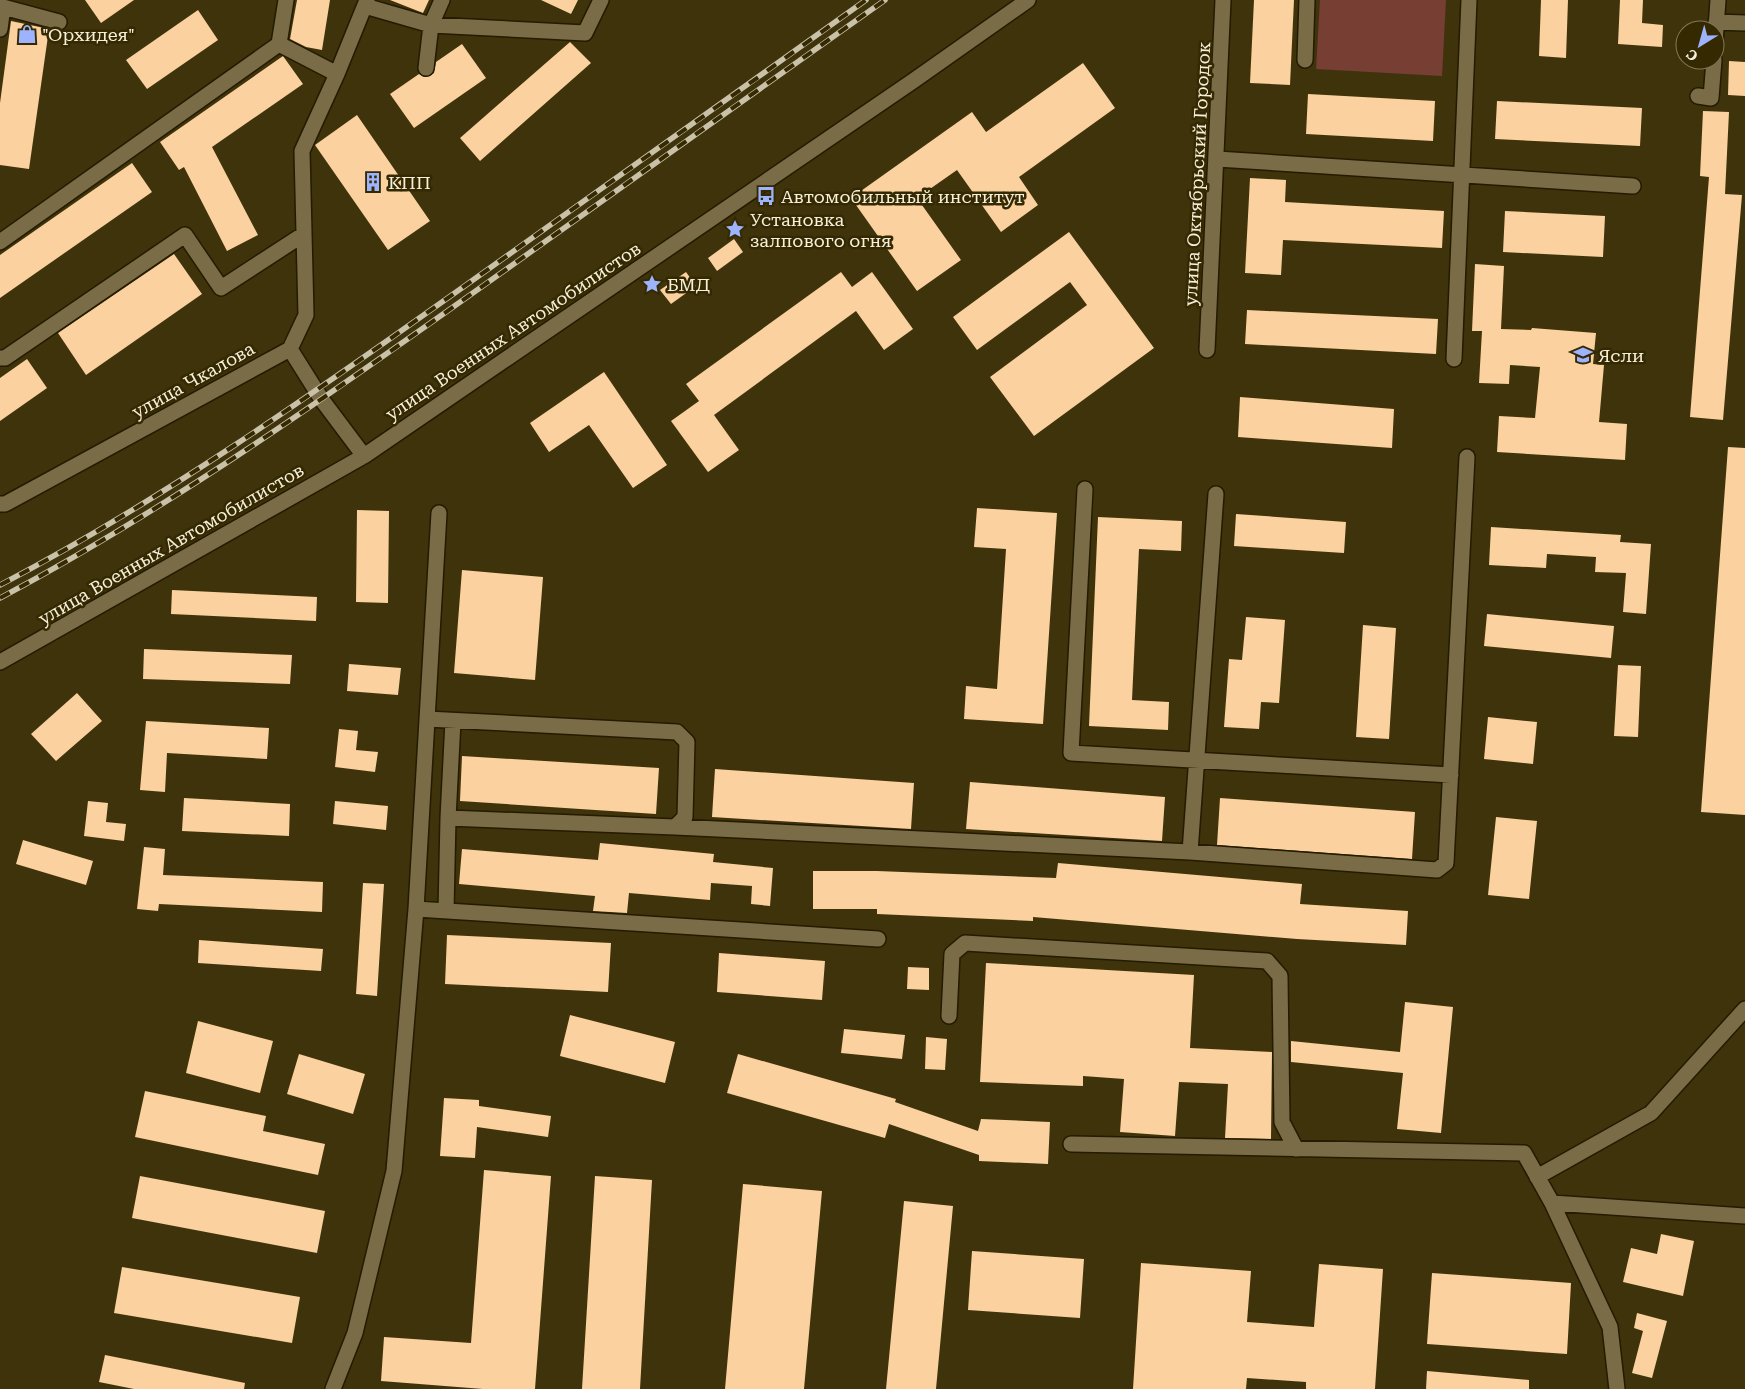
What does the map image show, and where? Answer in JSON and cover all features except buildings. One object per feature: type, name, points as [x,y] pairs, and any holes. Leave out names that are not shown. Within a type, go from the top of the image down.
[{"type":"street","points":[[0,242],[280,44],[286,0]]},
{"type":"street","points":[[426,68],[431,25],[442,0]]},
{"type":"street","points":[[364,456],[322,400],[290,349],[306,315],[302,151],[337,74],[366,3],[431,25],[585,33],[601,0]]},
{"type":"street","name":"улица Военных Автомобилистов","points":[[0,662],[364,456],[905,87],[1028,0]]},
{"type":"street","name":"улица Октябрьский Городок","points":[[1207,350],[1223,0]]},
{"type":"street","points":[[1305,60],[1307,0]]},
{"type":"street","points":[[1454,359],[1469,0]]},
{"type":"street","points":[[1716,20],[1718,0]]},
{"type":"street","points":[[0,29],[2,7],[59,22]]},
{"type":"street","points":[[1725,22],[1745,23]]},
{"type":"street","points":[[280,44],[337,74]]},
{"type":"street","points":[[1698,96],[1711,98],[1713,70]]},
{"type":"street","points":[[1217,159],[1633,186]]},
{"type":"street","points":[[0,358],[5,358],[185,235],[221,288],[304,234]]},
{"type":"street","name":"улица Чкалова","points":[[0,504],[5,504],[290,349]]},
{"type":"street","points":[[448,818],[1190,852],[1437,870],[1446,863],[1467,457]]},
{"type":"street","points":[[1085,489],[1071,753],[1451,775]]},
{"type":"street","points":[[1190,852],[1216,494]]},
{"type":"street","points":[[333,1389],[355,1333],[394,1172],[416,909],[438,513]]},
{"type":"street","points":[[427,719],[677,732],[687,742],[685,817],[675,827]]},
{"type":"street","points":[[446,911],[453,720]]},
{"type":"street","points":[[416,909],[878,940]]},
{"type":"street","points":[[948,1016],[952,954],[965,943],[1267,961],[1280,976],[1282,1122],[1296,1149]]},
{"type":"street","points":[[1537,1177],[1651,1113],[1745,1009]]},
{"type":"street","points":[[1071,1144],[1524,1153],[1552,1203],[1610,1327],[1617,1389]]},
{"type":"street","points":[[1552,1203],[1745,1216]]},
{"type":"shaded area","points":[[1320,0],[1446,0],[1442,76],[1316,69]]},
{"type":"railway","points":[[0,585],[60,553],[119,518],[291,407],[459,290],[866,0]]},
{"type":"railway","points":[[0,598],[64,563],[188,488],[309,408],[885,0]]},
{"type":"place","name":"\"Орхидея\"","points":[[27,34]]},
{"type":"place","name":"КПП","points":[[373,182]]},
{"type":"place","name":"Автомобильный институт","points":[[766,196]]},
{"type":"place","name":"Установка залпового огня","points":[[735,229]]},
{"type":"place","name":"БМД","points":[[652,284]]},
{"type":"place","name":"Ясли","points":[[1583,355]]}]
